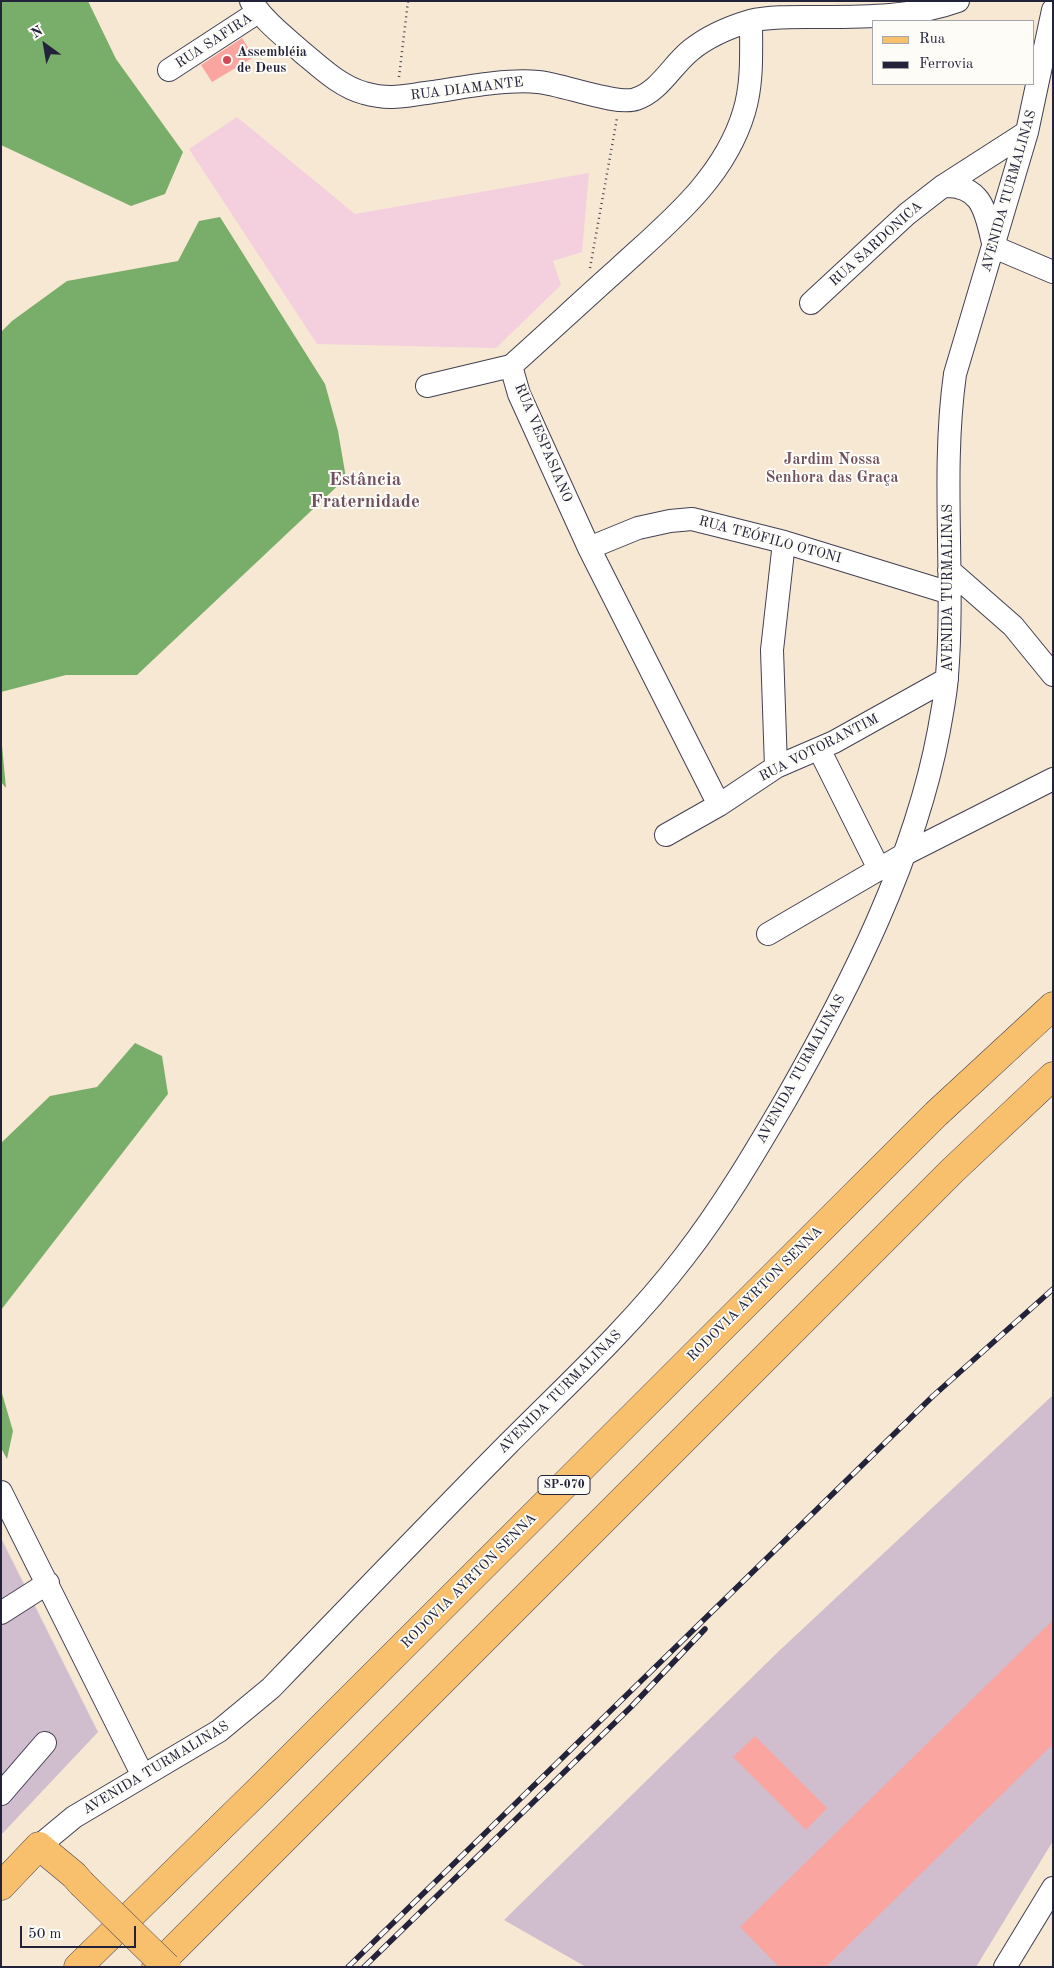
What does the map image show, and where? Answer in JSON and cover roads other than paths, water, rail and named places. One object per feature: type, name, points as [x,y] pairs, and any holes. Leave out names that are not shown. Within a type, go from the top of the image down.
[{"type":"main road","name":"RODOVIA AYRTON SENNA","points":[[78,1967],[263,1786],[936,1114],[1053,1006]]},
{"type":"main road","points":[[156,1967],[953,1170],[1053,1076]]},
{"type":"main road","points":[[1,1886],[38,1846],[74,1875],[167,1967]]},
{"type":"street","name":"RUA DIAMANTE","points":[[254,7],[315,63],[340,82],[364,93],[396,99],[432,92],[520,82],[538,82],[620,101],[636,99],[657,87],[691,50],[712,37],[751,21],[889,16],[918,12],[958,1]]},
{"type":"street","name":"RUA SAFIRA","points":[[169,70],[254,7]]},
{"type":"street","name":"AVENIDA TURMALINAS","points":[[38,1846],[74,1817],[219,1732],[271,1688],[477,1476],[584,1370],[631,1320],[684,1258],[718,1211],[825,1030],[906,854],[938,734],[947,679],[950,593],[948,451],[950,409],[954,383],[964,341],[994,248],[1027,132],[1053,10]]},
{"type":"street","name":"RUA VESPASIANO","points":[[719,805],[589,548],[519,394],[512,366],[687,205],[713,174],[728,150],[745,111],[750,78],[751,21]]},
{"type":"street","name":"RUA SARDONICA","points":[[811,303],[881,237],[943,186],[1027,132]]},
{"type":"street","points":[[943,186],[958,185],[970,190],[978,198],[994,248],[1053,272]]},
{"type":"street","points":[[427,386],[512,366]]},
{"type":"street","name":"RUA TEÓFILO OTONI","points":[[589,548],[638,528],[670,521],[692,519],[784,542],[950,593]]},
{"type":"street","points":[[776,768],[772,650],[784,542]]},
{"type":"street","points":[[949,570],[1013,626],[1053,675]]},
{"type":"street","name":"RUA VOTORANTIM","points":[[666,835],[719,805],[776,768],[834,742],[947,679]]},
{"type":"street","points":[[818,749],[879,869]]},
{"type":"street","points":[[768,934],[906,854],[1053,778]]},
{"type":"street","points":[[1,1492],[144,1776]]},
{"type":"street","points":[[1,1613],[48,1583]]},
{"type":"street","points":[[1,1794],[45,1743]]},
{"type":"street","points":[[1004,1967],[1053,1888]]},
{"type":"railway","points":[[348,1967],[933,1396],[1053,1289]]},
{"type":"railway","points":[[364,1967],[631,1707],[705,1629]]},
{"type":"place","name":"Assembléia de Deus","points":[[227,60]]},
{"type":"district","name":"Jardim Nossa Senhora das Graça","points":[[832,469]]},
{"type":"district","name":"Estância Fraternidade","points":[[365,491]]}]
